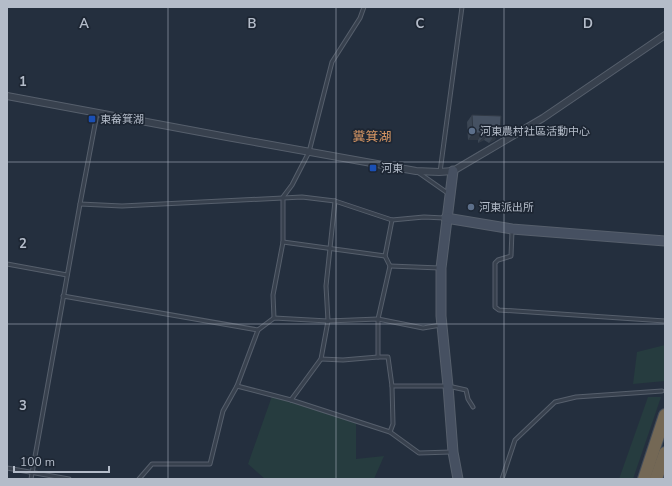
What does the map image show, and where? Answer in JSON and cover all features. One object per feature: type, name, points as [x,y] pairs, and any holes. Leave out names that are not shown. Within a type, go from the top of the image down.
[{"type":"highway","points":[[644,479],[665,415]]},
{"type":"highway","points":[[656,479],[665,453]]},
{"type":"street","points":[[7,96],[97,114],[416,171],[453,171],[543,118],[665,35]]},
{"type":"street","points":[[453,171],[441,268],[442,325],[453,452],[458,479]]},
{"type":"street","points":[[446,218],[512,229],[665,241]]},
{"type":"lane","points":[[274,318],[273,295],[282,242],[283,197],[292,185],[309,152],[332,62],[360,18],[364,7]]},
{"type":"lane","points":[[439,172],[462,7]]},
{"type":"lane","points":[[31,479],[97,114]]},
{"type":"lane","points":[[416,171],[449,194]]},
{"type":"lane","points":[[80,204],[122,206],[302,197],[335,201],[392,220],[424,217],[446,218]]},
{"type":"lane","points":[[291,400],[321,358],[328,321],[326,286],[335,201]]},
{"type":"lane","points":[[378,357],[378,319],[390,266],[385,256],[392,220]]},
{"type":"lane","points":[[512,229],[511,256],[498,260],[495,263],[494,302],[495,307],[499,310],[665,321]]},
{"type":"lane","points":[[282,242],[385,256]]},
{"type":"lane","points":[[7,264],[67,275]]},
{"type":"lane","points":[[390,266],[441,268]]},
{"type":"lane","points":[[63,296],[258,330]]},
{"type":"lane","points":[[139,479],[152,464],[210,464],[223,411],[237,386],[258,330],[274,318],[328,321],[378,319],[423,328],[442,325]]},
{"type":"lane","points":[[321,358],[343,360],[388,357],[392,386],[393,424],[390,432]]},
{"type":"lane","points":[[237,386],[291,400],[390,432],[419,453],[453,452]]},
{"type":"lane","points":[[392,386],[448,386],[466,390],[468,399],[473,407]]},
{"type":"lane","points":[[502,479],[515,440],[554,402],[576,397],[662,390]]},
{"type":"lane","points":[[7,468],[70,479]]},
{"type":"green space","points":[[665,345],[665,381],[633,384],[637,352]]},
{"type":"green space","points":[[272,396],[356,420],[356,459],[384,456],[374,479],[265,479],[248,464]]},
{"type":"green space","points":[[648,397],[661,397],[633,479],[619,479]]},
{"type":"building","points":[[472,115],[501,116],[500,133],[494,136],[489,132],[484,136],[483,133],[473,133]]},
{"type":"place","name":"東畚箕湖","points":[[92,119]]},
{"type":"place","name":"河東農村社區活動中心","points":[[472,131]]},
{"type":"place","name":"河東","points":[[373,168]]},
{"type":"place","name":"河東派出所","points":[[471,207]]},
{"type":"district","name":"糞箕湖","points":[[372,136]]}]
